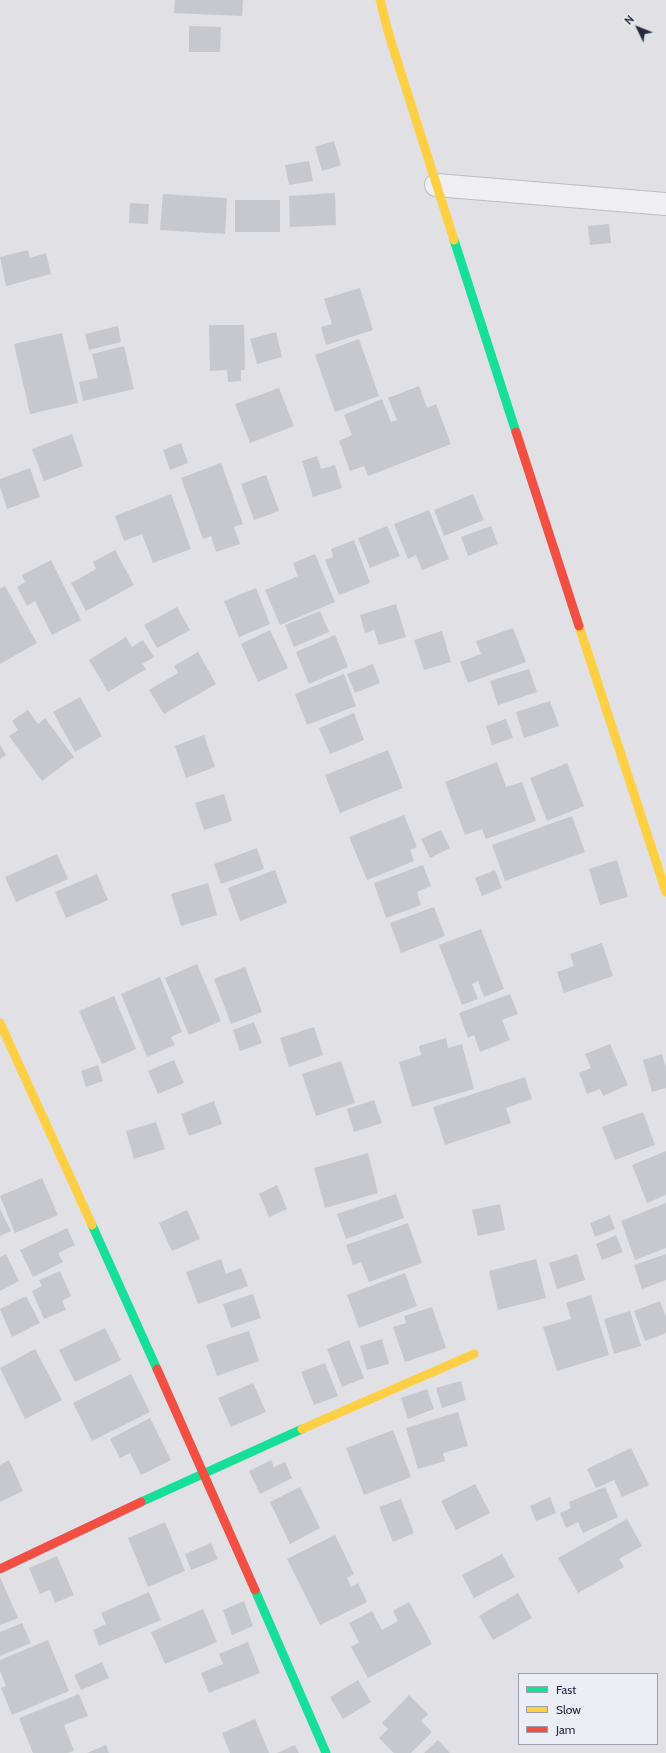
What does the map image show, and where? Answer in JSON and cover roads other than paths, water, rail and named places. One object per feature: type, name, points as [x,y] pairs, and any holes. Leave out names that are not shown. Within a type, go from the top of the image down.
[{"type":"main road","points":[[380,0],[389,36],[436,185],[666,892]]},
{"type":"main road","points":[[0,1023],[5,1048],[204,1472],[326,1753]]},
{"type":"main road","points":[[0,1569],[204,1472],[474,1354]]},
{"type":"street","points":[[436,185],[666,204]]}]
